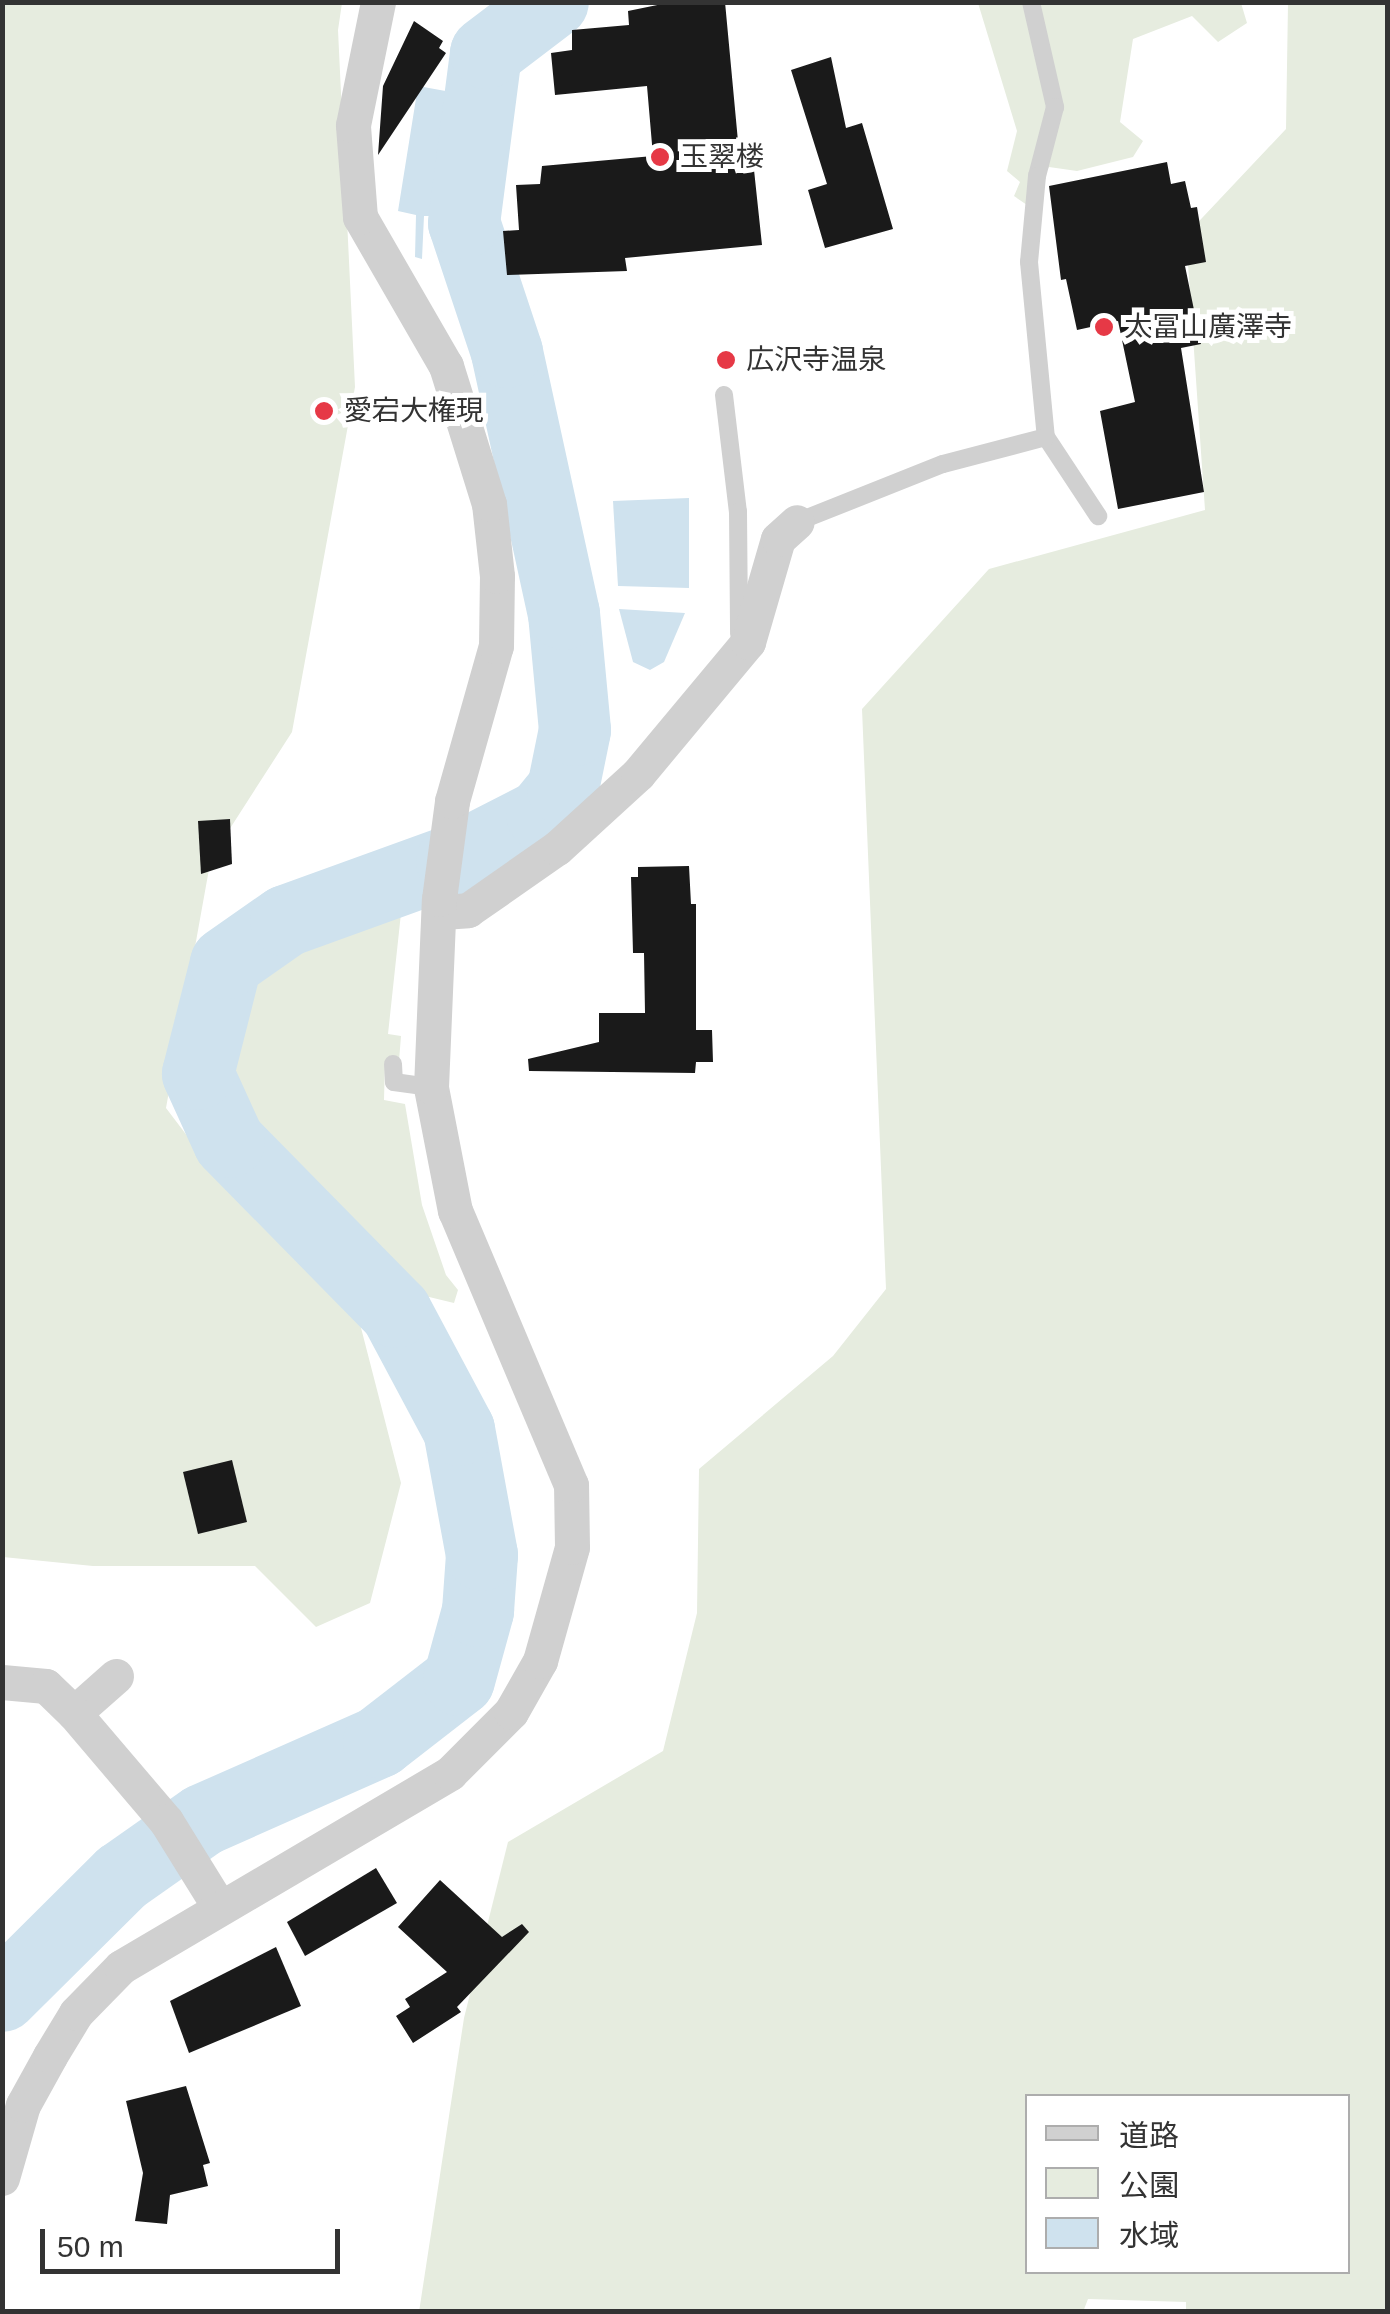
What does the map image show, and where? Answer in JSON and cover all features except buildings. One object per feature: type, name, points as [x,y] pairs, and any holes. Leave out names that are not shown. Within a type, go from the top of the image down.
[{"type":"street","points":[[2,2178],[23,2105],[76,2013],[144,1949],[450,1773],[512,1712],[540,1661],[563,1596],[572,1547],[571,1485],[455,1211],[431,1087],[440,905],[452,801],[496,646],[497,576],[490,504],[446,366],[360,218],[353,125],[378,2]]},
{"type":"street","points":[[440,905],[468,910],[608,806],[738,654],[755,627],[778,539],[797,522]]},
{"type":"street","points":[[74,1713],[116,1676]]},
{"type":"street","points":[[2,1682],[46,1686],[74,1713],[166,1821],[218,1905]]},
{"type":"lane","points":[[1032,2],[1055,107],[1037,176],[1029,262],[1046,437],[1098,516]]},
{"type":"lane","points":[[724,395],[738,512],[738,654]]},
{"type":"lane","points":[[797,522],[943,464],[1046,437]]},
{"type":"lane","points":[[393,1064],[394,1082],[431,1087]]},
{"type":"green space","points":[[3,3],[342,3],[338,30],[355,387],[292,732],[211,858],[166,1108],[232,1195],[359,1320],[401,1483],[370,1603],[316,1627],[255,1566],[93,1566],[3,1557]]},
{"type":"green space","points":[[978,3],[1241,3],[1247,23],[1218,42],[1192,16],[1133,39],[1120,122],[1143,141],[1133,157],[1077,171],[1049,167],[1027,205],[1014,196],[1020,182],[1007,171],[1017,131]]},
{"type":"green space","points":[[1288,3],[1387,3],[1387,2311],[1186,2312],[1186,2302],[1088,2299],[1083,2312],[419,2312],[464,2018],[508,1842],[663,1751],[697,1613],[699,1469],[833,1356],[886,1289],[862,709],[989,569],[1205,510],[1186,235],[1286,129]]},
{"type":"green space","points":[[402,904],[388,1034],[401,1036],[399,1061],[385,1061],[384,1100],[405,1104],[422,1205],[446,1275],[458,1290],[454,1303],[396,1289],[319,1199],[264,1162],[236,1129],[224,1097],[265,949],[318,918]]},
{"type":"water","points":[[418,86],[451,92],[431,216],[424,216],[422,259],[415,257],[416,215],[398,211]]},
{"type":"water","points":[[689,498],[689,588],[618,586],[613,501]]},
{"type":"water","points":[[619,609],[685,613],[664,662],[650,670],[633,662]]},
{"type":"waterway","points":[[2,1996],[122,1877],[203,1820],[379,1742],[459,1680],[478,1611],[482,1555],[459,1430],[396,1312],[229,1142],[198,1074],[226,963],[286,921],[452,861],[542,815],[563,789],[575,730],[564,614],[507,352],[464,223],[486,53],[553,2]]},
{"type":"place","name":"玉翠楼","points":[[660,157]]},
{"type":"place","name":"太冨山廣澤寺","points":[[1104,327]]},
{"type":"place","name":"広沢寺温泉","points":[[726,360]]},
{"type":"place","name":"愛宕大権現","points":[[324,411]]}]
